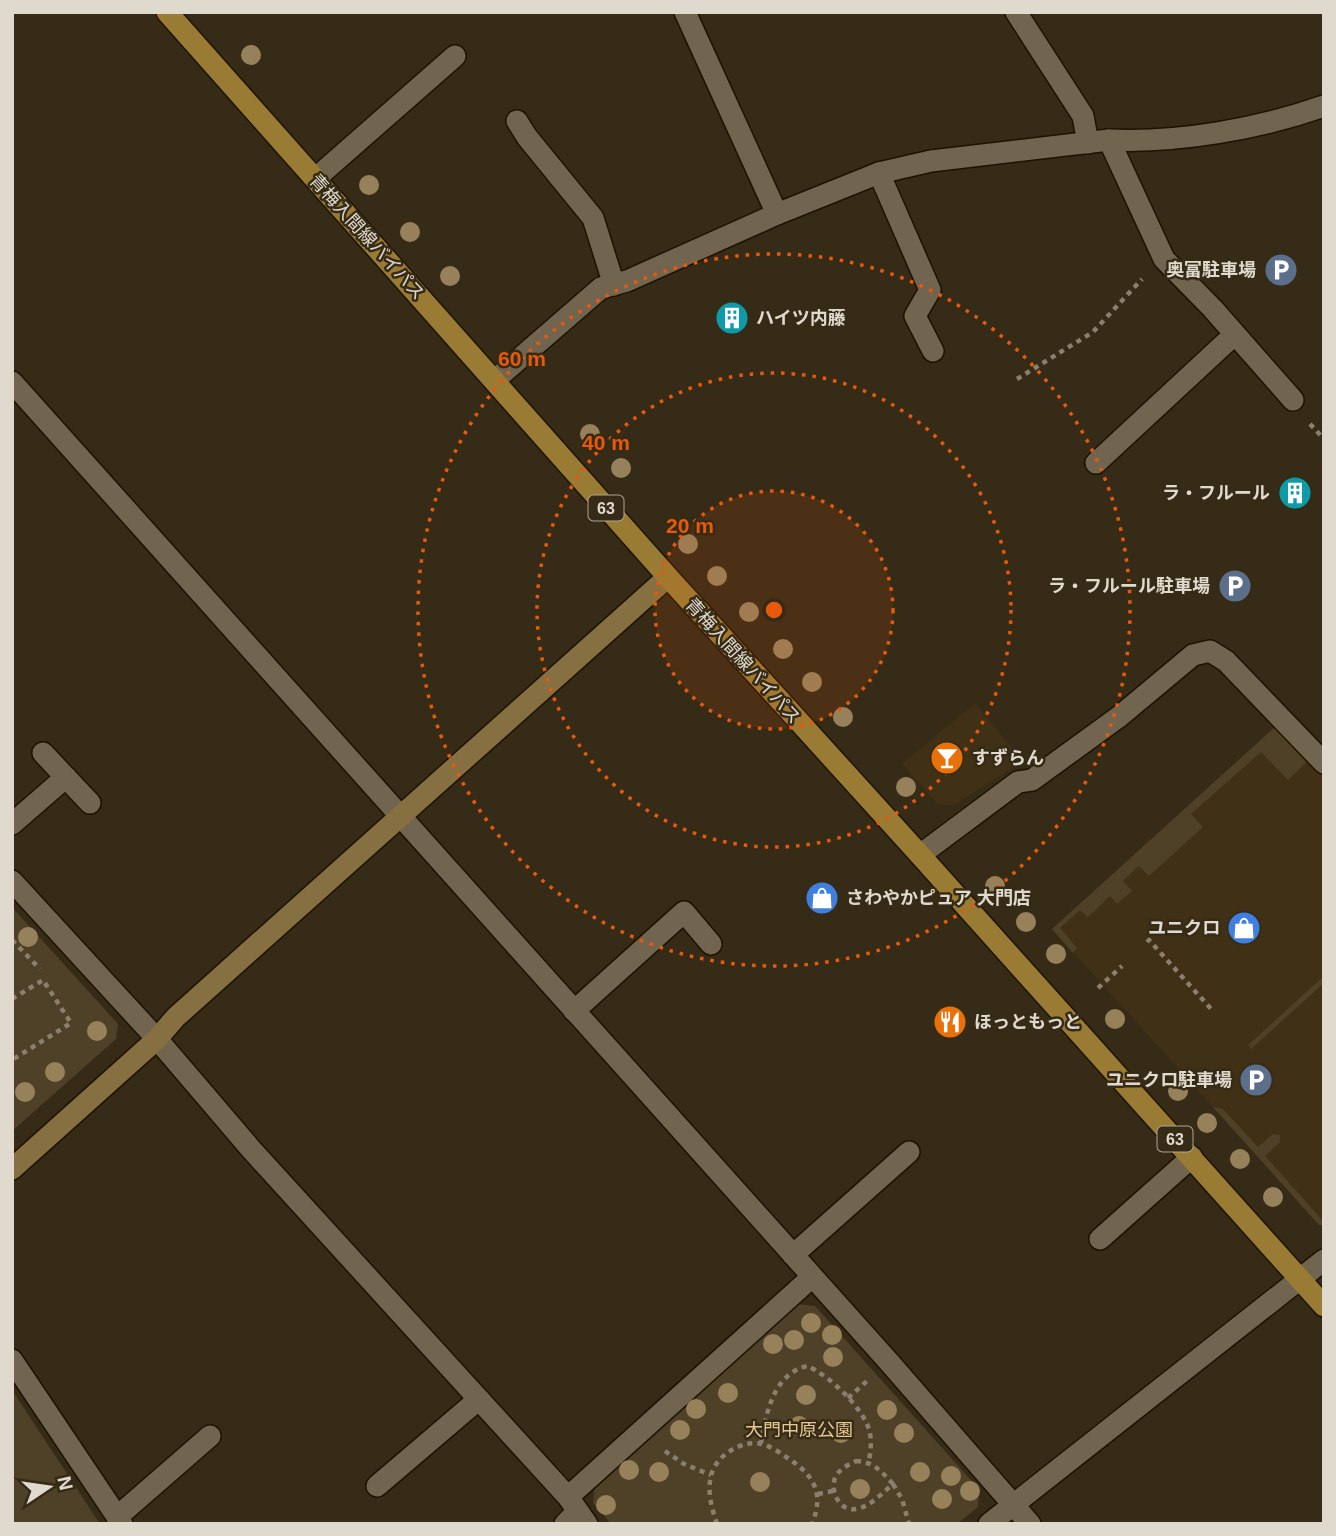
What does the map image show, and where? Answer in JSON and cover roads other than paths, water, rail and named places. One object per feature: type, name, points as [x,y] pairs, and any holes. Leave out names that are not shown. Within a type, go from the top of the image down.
[{"type":"main road","name":"青梅入間線バイパス","points":[[167,12],[668,578],[1324,1306]]},
{"type":"street","points":[[685,12],[777,214]]},
{"type":"street","points":[[1016,12],[1098,141],[1164,260],[1213,309],[1293,400]]},
{"type":"street","points":[[316,178],[456,56]]},
{"type":"street","points":[[495,380],[601,288],[614,285],[879,173],[931,161],[1098,141],[1209,134],[1324,106]]},
{"type":"street","points":[[517,121],[593,218],[614,285]]},
{"type":"street","points":[[879,173],[930,290],[915,316],[933,351]]},
{"type":"street","points":[[1096,463],[1235,334]]},
{"type":"street","points":[[12,382],[1030,1524]]},
{"type":"street","points":[[12,1169],[156,1039],[176,1017],[668,578]]},
{"type":"street","points":[[920,855],[1018,782],[1032,780],[1044,772],[1120,716],[1194,655],[1210,651],[1226,661],[1324,763]]},
{"type":"street","points":[[43,752],[90,803]]},
{"type":"street","points":[[12,824],[66,777]]},
{"type":"street","points":[[12,881],[479,1399],[574,1514],[645,1428],[812,1277]]},
{"type":"street","points":[[574,1011],[684,912],[711,944]]},
{"type":"street","points":[[793,1255],[909,1152]]},
{"type":"street","points":[[1100,1238],[1192,1157]]},
{"type":"street","points":[[989,1524],[1324,1260]]},
{"type":"street","points":[[12,1360],[119,1520],[210,1436]]},
{"type":"street","points":[[377,1486],[479,1399]]},
{"type":"place","name":"奥富駐車場","points":[[1281,270]]},
{"type":"place","name":"ハイツ内藤","points":[[732,318]]},
{"type":"place","name":"ラ・フルール","points":[[1295,493]]},
{"type":"place","name":"ラ・フルール駐車場","points":[[1235,586]]},
{"type":"place","name":"すずらん","points":[[947,758]]},
{"type":"place","name":"さわやかピュア 大門店","points":[[822,898]]},
{"type":"place","name":"ユニクロ","points":[[1244,928]]},
{"type":"place","name":"ほっともっと","points":[[950,1022]]},
{"type":"place","name":"ユニクロ駐車場","points":[[1256,1080]]},
{"type":"park label","name":"大門中原公園","points":[[799,1430]]}]
